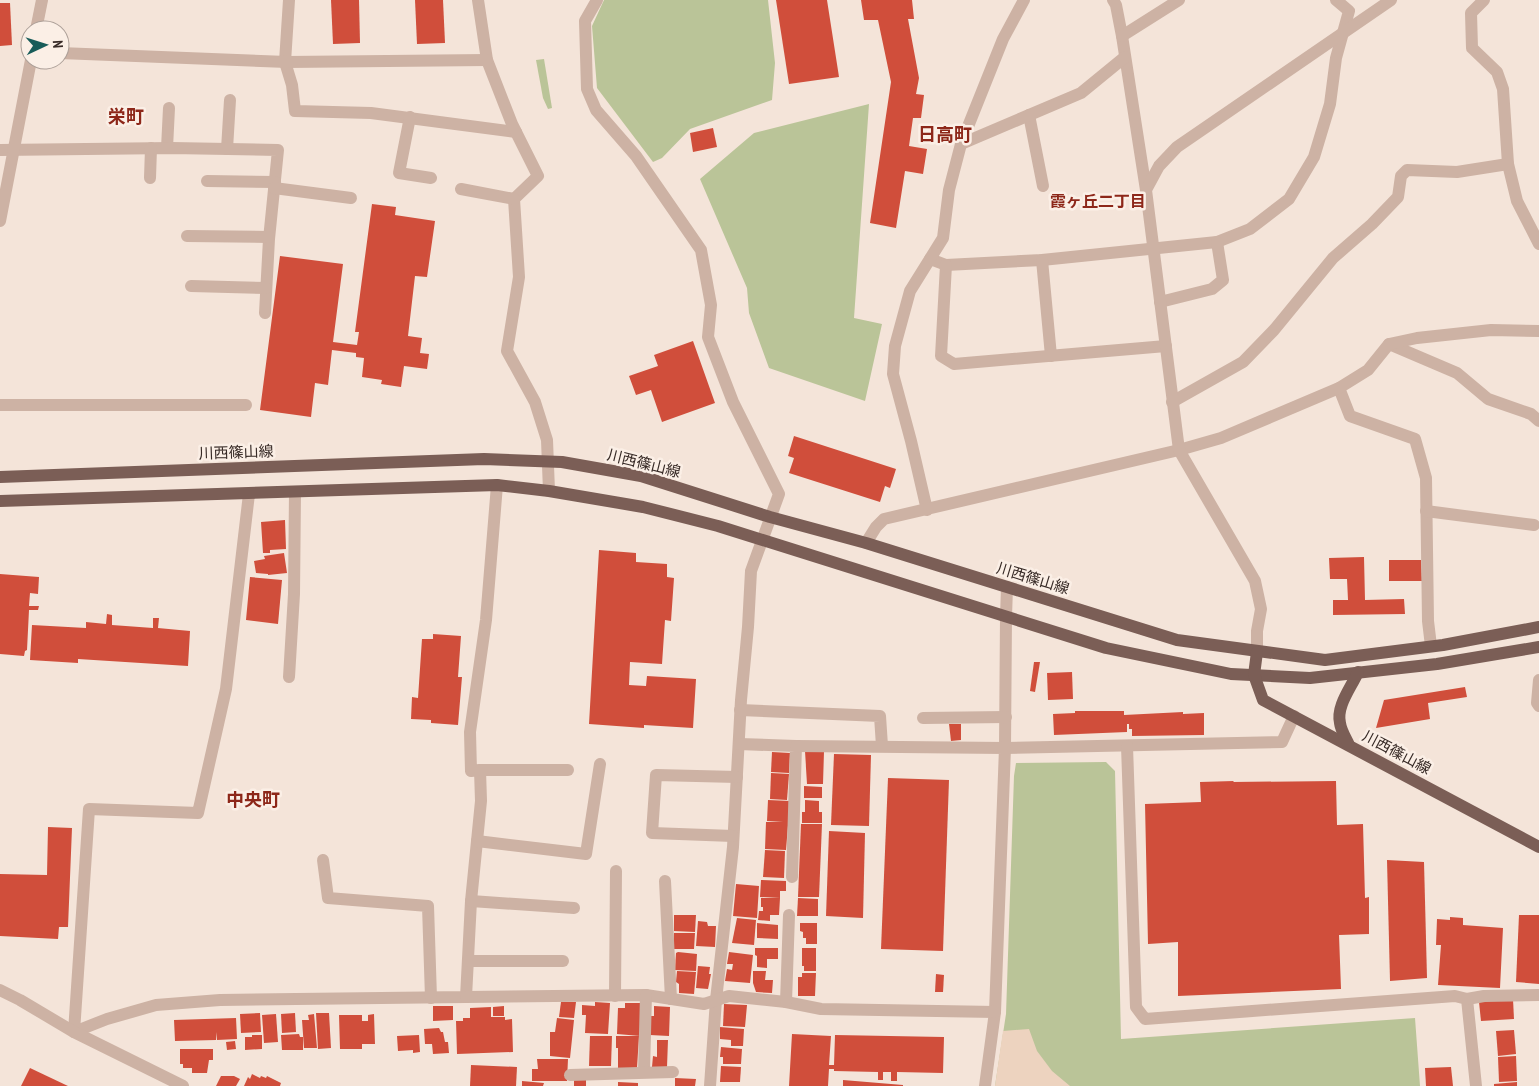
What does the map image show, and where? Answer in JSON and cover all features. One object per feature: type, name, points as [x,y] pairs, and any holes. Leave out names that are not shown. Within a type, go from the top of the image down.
[{"type":"main road","name":"川西篠山線","points":[[0,477],[484,459],[562,462],[641,476],[770,517],[866,543],[1177,640],[1325,660],[1431,646],[1539,627]]},
{"type":"main road","points":[[0,502],[33,499],[249,494],[396,487],[497,485],[549,490],[643,507],[718,526],[1106,648],[1231,674],[1310,678],[1437,664],[1539,647]]},
{"type":"main road","name":"川西篠山線","points":[[1257,652],[1254,675],[1263,700],[1539,847]]},
{"type":"main road","points":[[1350,745],[1340,726],[1339,716],[1340,708],[1358,672]]},
{"type":"street","points":[[38,20],[42,0]]},
{"type":"street","points":[[289,0],[285,62],[292,86],[295,111],[372,113],[516,132]]},
{"type":"street","points":[[478,0],[487,60],[516,132],[538,176],[514,199],[519,277],[507,351],[535,402],[547,440],[549,490]]},
{"type":"street","points":[[597,0],[585,21],[587,90],[596,110],[636,156],[701,250],[711,305],[708,337],[733,402],[779,494],[751,570],[740,710],[733,836],[716,1000],[710,1086]]},
{"type":"street","points":[[927,510],[893,374],[895,346],[910,291],[943,238],[948,190],[961,144],[1003,39],[1024,0]]},
{"type":"street","points":[[1112,0],[1116,5],[1122,36],[1146,190],[1152,250],[1179,450],[1255,581],[1261,609],[1257,652]]},
{"type":"street","points":[[1122,36],[1179,0]]},
{"type":"street","points":[[930,259],[946,265],[1042,260],[1152,250],[1218,242],[1250,229],[1289,199],[1314,157],[1330,104],[1336,58],[1348,11],[1336,0]]},
{"type":"street","points":[[1146,190],[1159,166],[1177,146],[1391,0]]},
{"type":"street","points":[[1484,0],[1471,13],[1472,48],[1497,72],[1503,89],[1508,164],[1517,201],[1539,244]]},
{"type":"street","points":[[70,53],[285,62],[487,60]]},
{"type":"street","points":[[961,144],[1081,93],[1125,57]]},
{"type":"street","points":[[0,221],[29,70]]},
{"type":"street","points":[[227,149],[230,100]]},
{"type":"street","points":[[166,148],[169,108]]},
{"type":"street","points":[[1029,115],[1043,186]]},
{"type":"street","points":[[410,117],[399,173],[431,178]]},
{"type":"street","points":[[150,148],[150,178]]},
{"type":"street","points":[[0,150],[150,148],[278,150],[269,237],[266,313]]},
{"type":"street","points":[[1172,402],[1243,362],[1274,330],[1333,258],[1372,224],[1398,197],[1401,176],[1407,170],[1457,172],[1508,164]]},
{"type":"street","points":[[207,181],[275,185],[351,198]]},
{"type":"street","points":[[461,189],[514,199]]},
{"type":"street","points":[[187,236],[269,237]]},
{"type":"street","points":[[1160,302],[1212,289],[1222,280],[1218,242]]},
{"type":"street","points":[[1042,260],[1051,356]]},
{"type":"street","points":[[946,265],[941,356],[954,364],[1166,346]]},
{"type":"street","points":[[190,286],[266,288]]},
{"type":"street","points":[[866,543],[876,527],[884,519],[1179,450],[1220,438],[1339,388],[1368,370],[1389,344],[1417,338],[1491,330],[1539,331]]},
{"type":"street","points":[[1389,344],[1457,373],[1488,398],[1531,414],[1539,421]]},
{"type":"street","points":[[1339,388],[1350,416],[1415,439],[1426,478],[1428,621],[1431,646]]},
{"type":"street","points":[[0,405],[246,405]]},
{"type":"street","points":[[497,485],[486,620],[470,732],[470,771],[568,770]]},
{"type":"street","points":[[289,677],[294,594],[294,492]]},
{"type":"street","points":[[74,1032],[89,808],[198,813],[226,689],[249,494]]},
{"type":"street","points":[[1426,511],[1534,525]]},
{"type":"street","points":[[985,1086],[995,1012],[1006,716],[1007,587]]},
{"type":"street","points":[[1539,680],[1537,703],[1539,706]]},
{"type":"street","points":[[740,710],[880,716],[882,746]]},
{"type":"street","points":[[923,718],[1006,716]]},
{"type":"street","points":[[739,744],[1005,748],[1282,742],[1294,716]]},
{"type":"street","points":[[792,877],[796,746]]},
{"type":"street","points":[[1127,746],[1136,1007],[1145,1018],[1455,996],[1468,1000],[1484,996],[1539,996]]},
{"type":"street","points":[[477,841],[586,854],[600,764]]},
{"type":"street","points":[[466,997],[471,900],[481,801],[480,770]]},
{"type":"street","points":[[733,836],[652,833],[656,775],[736,777]]},
{"type":"street","points":[[323,860],[328,898],[428,906],[432,998]]},
{"type":"street","points":[[615,996],[616,871]]},
{"type":"street","points":[[666,882],[671,999]]},
{"type":"street","points":[[471,900],[574,908]]},
{"type":"street","points":[[786,1002],[789,915]]},
{"type":"street","points":[[468,960],[563,961]]},
{"type":"street","points":[[0,990],[74,1032],[183,1086]]},
{"type":"street","points":[[74,1032],[107,1019],[156,1006],[220,1000],[646,995],[704,1004],[729,996],[786,1002],[821,1009],[995,1012]]},
{"type":"street","points":[[644,1072],[646,995]]},
{"type":"street","points":[[1468,1000],[1476,1086]]},
{"type":"street","points":[[570,1075],[673,1072]]},
{"type":"green space","points":[[604,0],[768,0],[775,63],[772,100],[690,129],[662,158],[653,162],[597,88],[592,26]]},
{"type":"green space","points":[[544,59],[552,108],[548,109],[543,98],[536,60]]},
{"type":"green space","points":[[869,104],[854,318],[882,324],[865,401],[769,368],[749,313],[747,288],[700,179],[754,133]]},
{"type":"green space","points":[[1106,762],[1115,771],[1121,1039],[1415,1018],[1420,1086],[995,1086],[1006,1014],[1016,763]]},
{"type":"shaded area","points":[[1029,1029],[1037,1051],[1052,1071],[1070,1086],[995,1086],[1003,1031]]},
{"type":"building","points":[[331,0],[359,0],[360,43],[333,44]]},
{"type":"building","points":[[415,0],[443,0],[445,43],[417,44]]},
{"type":"building","points":[[776,0],[827,0],[839,77],[789,84]]},
{"type":"building","points":[[861,0],[912,0],[914,19],[908,19],[919,78],[916,94],[924,95],[921,118],[913,118],[909,146],[927,149],[923,174],[905,171],[896,228],[870,223],[891,82],[878,20],[864,20]]},
{"type":"building","points":[[0,3],[10,3],[12,45],[0,46]]},
{"type":"building","points":[[713,128],[717,147],[693,152],[690,133]]},
{"type":"building","points":[[372,204],[396,207],[395,215],[435,221],[427,277],[415,276],[408,336],[422,338],[420,353],[429,354],[427,369],[404,366],[401,387],[381,384],[382,380],[362,377],[364,358],[356,357],[356,353],[332,350],[328,385],[315,383],[311,417],[260,410],[280,256],[343,264],[333,342],[357,345],[359,332],[355,332]]},
{"type":"building","points":[[693,341],[715,403],[662,422],[651,390],[636,395],[629,376],[658,366],[654,355]]},
{"type":"building","points":[[794,436],[896,469],[890,488],[885,486],[880,502],[789,473],[794,458],[788,456]]},
{"type":"building","points":[[285,520],[286,549],[270,550],[270,553],[263,553],[261,522]]},
{"type":"building","points":[[599,550],[636,553],[636,562],[667,564],[667,577],[674,578],[671,621],[665,620],[662,664],[630,662],[629,685],[646,686],[647,676],[696,679],[693,728],[644,725],[644,728],[589,724]]},
{"type":"building","points":[[284,553],[287,573],[268,575],[256,573],[254,561],[265,559],[264,556]]},
{"type":"building","points":[[1364,557],[1365,600],[1404,599],[1405,614],[1333,615],[1333,600],[1348,600],[1347,579],[1330,579],[1329,558]]},
{"type":"building","points":[[1389,560],[1421,560],[1422,581],[1389,581]]},
{"type":"building","points":[[0,574],[39,577],[38,594],[30,593],[29,606],[39,606],[38,610],[29,610],[27,650],[24,656],[0,654]]},
{"type":"building","points":[[250,577],[282,580],[278,624],[246,620]]},
{"type":"building","points":[[107,614],[112,615],[112,625],[153,628],[153,618],[159,618],[158,628],[190,631],[188,666],[78,659],[78,663],[30,660],[32,625],[86,628],[86,622],[106,624]]},
{"type":"building","points":[[433,634],[461,636],[458,677],[462,677],[458,725],[431,723],[431,720],[411,719],[412,697],[418,698],[422,639],[433,639]]},
{"type":"building","points":[[1034,662],[1040,662],[1035,692],[1030,691]]},
{"type":"building","points":[[1072,672],[1073,699],[1048,700],[1047,673]]},
{"type":"building","points":[[1465,687],[1467,697],[1428,703],[1430,719],[1376,728],[1384,700]]},
{"type":"building","points":[[1075,711],[1124,711],[1124,715],[1183,712],[1183,714],[1204,713],[1204,735],[1132,736],[1132,729],[1129,729],[1129,724],[1127,724],[1127,732],[1054,735],[1053,714],[1075,713]]},
{"type":"building","points":[[949,724],[961,724],[961,740],[951,741]]},
{"type":"building","points":[[805,751],[824,751],[823,784],[807,784]]},
{"type":"building","points":[[772,752],[790,753],[789,773],[771,772]]},
{"type":"building","points":[[834,754],[871,755],[869,826],[831,825]]},
{"type":"building","points":[[771,773],[789,774],[787,800],[770,799]]},
{"type":"building","points":[[888,778],[949,780],[943,951],[881,949]]},
{"type":"building","points":[[1336,781],[1337,825],[1363,824],[1365,898],[1369,897],[1369,934],[1339,935],[1341,989],[1178,996],[1178,942],[1148,944],[1145,804],[1201,802],[1200,782]]},
{"type":"building","points":[[804,786],[822,787],[822,798],[804,798]]},
{"type":"building","points":[[768,800],[790,801],[786,850],[765,849],[766,822],[783,822],[767,821]]},
{"type":"building","points":[[805,800],[819,801],[822,823],[802,823],[802,812],[805,812]]},
{"type":"building","points":[[801,824],[822,824],[819,897],[798,897]]},
{"type":"building","points":[[48,827],[72,828],[68,927],[59,927],[58,939],[0,936],[0,874],[47,875]]},
{"type":"building","points":[[829,831],[865,833],[863,918],[826,916]]},
{"type":"building","points":[[765,850],[785,851],[784,878],[763,877]]},
{"type":"building","points":[[1387,860],[1424,862],[1427,978],[1390,981]]},
{"type":"building","points":[[761,880],[786,881],[786,891],[780,891],[780,898],[760,897]]},
{"type":"building","points":[[736,884],[759,886],[757,918],[733,916]]},
{"type":"building","points":[[761,898],[780,898],[779,915],[770,915],[770,921],[758,920],[759,911],[763,911]]},
{"type":"building","points":[[798,898],[818,899],[818,916],[797,916]]},
{"type":"building","points":[[674,915],[696,915],[695,932],[674,931]]},
{"type":"building","points":[[1519,915],[1539,915],[1539,984],[1516,982]]},
{"type":"building","points":[[1450,917],[1463,918],[1463,925],[1503,928],[1500,988],[1438,985],[1441,945],[1436,945],[1437,919],[1450,920]]},
{"type":"building","points":[[737,918],[756,920],[754,945],[732,943]]},
{"type":"building","points":[[698,921],[707,922],[708,926],[716,926],[715,947],[696,946]]},
{"type":"building","points":[[757,923],[778,925],[778,939],[757,938]]},
{"type":"building","points":[[800,923],[817,923],[817,944],[806,944],[806,938],[803,938],[803,932],[800,931]]},
{"type":"building","points":[[674,933],[695,933],[694,949],[673,949]]},
{"type":"building","points":[[755,948],[778,948],[778,959],[767,959],[767,968],[757,967]]},
{"type":"building","points":[[802,948],[816,948],[816,971],[804,971],[804,966],[802,966]]},
{"type":"building","points":[[729,952],[753,955],[750,983],[725,981],[727,969],[732,970],[733,964],[727,964]]},
{"type":"building","points":[[676,953],[697,954],[696,971],[675,970]]},
{"type":"building","points":[[698,966],[710,967],[709,974],[711,974],[708,989],[696,988]]},
{"type":"building","points":[[677,971],[696,972],[694,994],[679,993],[679,984],[676,982]]},
{"type":"building","points":[[753,971],[766,971],[765,980],[773,980],[772,993],[756,992],[753,983]]},
{"type":"building","points":[[802,973],[816,973],[815,996],[798,996],[798,977],[802,977]]},
{"type":"building","points":[[936,974],[944,975],[943,992],[935,992]]},
{"type":"building","points":[[1513,999],[1514,1019],[1481,1021],[1479,1002]]},
{"type":"building","points":[[561,1002],[576,1002],[574,1018],[559,1017]]},
{"type":"building","points":[[595,1002],[610,1003],[608,1034],[585,1033],[586,1015],[582,1015],[582,1005],[595,1006]]},
{"type":"building","points":[[625,1003],[641,1003],[640,1036],[617,1034],[618,1008],[625,1008]]},
{"type":"building","points":[[724,1004],[747,1005],[745,1027],[723,1026]]},
{"type":"building","points":[[433,1006],[453,1006],[453,1020],[433,1021]]},
{"type":"building","points":[[504,1006],[504,1016],[493,1016],[493,1007]]},
{"type":"building","points":[[654,1006],[670,1007],[669,1036],[650,1035],[651,1016],[654,1016]]},
{"type":"building","points":[[491,1007],[491,1017],[505,1017],[505,1020],[512,1019],[513,1052],[457,1054],[456,1021],[470,1018],[470,1008]]},
{"type":"building","points":[[260,1013],[261,1032],[241,1033],[240,1014]]},
{"type":"building","points":[[295,1013],[296,1032],[282,1033],[281,1014]]},
{"type":"building","points":[[316,1013],[329,1013],[331,1048],[318,1049]]},
{"type":"building","points":[[276,1014],[278,1042],[264,1043],[262,1015]]},
{"type":"building","points":[[314,1014],[317,1048],[304,1048],[302,1020],[309,1020],[308,1015]]},
{"type":"building","points":[[374,1014],[375,1044],[362,1044],[362,1049],[340,1049],[339,1015],[362,1015],[362,1021],[368,1021],[368,1015]]},
{"type":"building","points":[[236,1018],[237,1039],[217,1040],[216,1032],[216,1040],[175,1041],[174,1020]]},
{"type":"building","points":[[557,1018],[574,1020],[570,1058],[550,1056],[550,1032],[555,1032]]},
{"type":"building","points":[[720,1027],[744,1029],[743,1046],[731,1046],[731,1040],[720,1039]]},
{"type":"building","points":[[439,1028],[443,1032],[445,1042],[448,1042],[449,1053],[433,1054],[432,1044],[425,1044],[424,1029]]},
{"type":"building","points":[[1514,1030],[1516,1054],[1498,1056],[1496,1031]]},
{"type":"building","points":[[299,1034],[300,1037],[303,1037],[303,1050],[282,1050],[281,1035]]},
{"type":"building","points":[[792,1034],[831,1036],[829,1065],[834,1065],[835,1035],[944,1037],[943,1073],[897,1072],[897,1081],[891,1081],[891,1072],[883,1072],[883,1080],[878,1080],[878,1072],[834,1071],[834,1069],[829,1069],[828,1086],[789,1086]]},
{"type":"building","points":[[252,1035],[262,1035],[262,1049],[245,1050],[245,1037],[252,1037]]},
{"type":"building","points":[[419,1035],[420,1052],[413,1053],[413,1050],[398,1051],[397,1036]]},
{"type":"building","points":[[590,1036],[612,1036],[611,1066],[589,1066]]},
{"type":"building","points":[[616,1036],[639,1036],[637,1068],[618,1068]]},
{"type":"building","points":[[657,1040],[668,1040],[667,1067],[652,1067],[653,1056],[657,1057]]},
{"type":"building","points":[[235,1041],[236,1049],[227,1050],[226,1042]]},
{"type":"building","points":[[721,1047],[742,1049],[741,1064],[723,1064],[723,1057],[720,1057]]},
{"type":"building","points":[[180,1049],[213,1049],[213,1060],[209,1060],[207,1073],[192,1073],[192,1068],[183,1068],[183,1064],[180,1064]]},
{"type":"building","points":[[1516,1056],[1517,1081],[1499,1082],[1498,1057]]},
{"type":"building","points":[[537,1059],[568,1059],[567,1081],[532,1081],[532,1069],[538,1069]]},
{"type":"building","points":[[471,1065],[517,1067],[516,1086],[470,1086]]},
{"type":"building","points":[[721,1066],[741,1067],[740,1082],[720,1082]]},
{"type":"building","points":[[1451,1067],[1453,1086],[1426,1086],[1425,1068]]},
{"type":"building","points":[[30,1068],[68,1086],[21,1086]]},
{"type":"building","points":[[252,1074],[260,1078],[261,1076],[266,1078],[267,1076],[281,1083],[280,1086],[244,1086],[248,1077],[250,1079]]},
{"type":"building","points":[[221,1076],[234,1076],[240,1079],[236,1086],[216,1086]]},
{"type":"building","points":[[675,1078],[696,1079],[695,1086],[675,1086]]},
{"type":"building","points":[[586,1079],[586,1086],[574,1086],[574,1080]]},
{"type":"building","points":[[843,1080],[903,1085],[903,1086],[843,1086]]},
{"type":"building","points":[[522,1081],[544,1083],[543,1086],[522,1086]]},
{"type":"building","points":[[618,1082],[638,1083],[638,1086],[618,1086]]},
{"type":"building","points":[[1517,1082],[1517,1086],[1494,1086],[1494,1084]]},
{"type":"district","name":"栄町","points":[[126,116]]},
{"type":"district","name":"日高町","points":[[945,134]]},
{"type":"district","name":"霞ヶ丘二丁目","points":[[1098,201]]},
{"type":"district","name":"中央町","points":[[253,799]]}]
